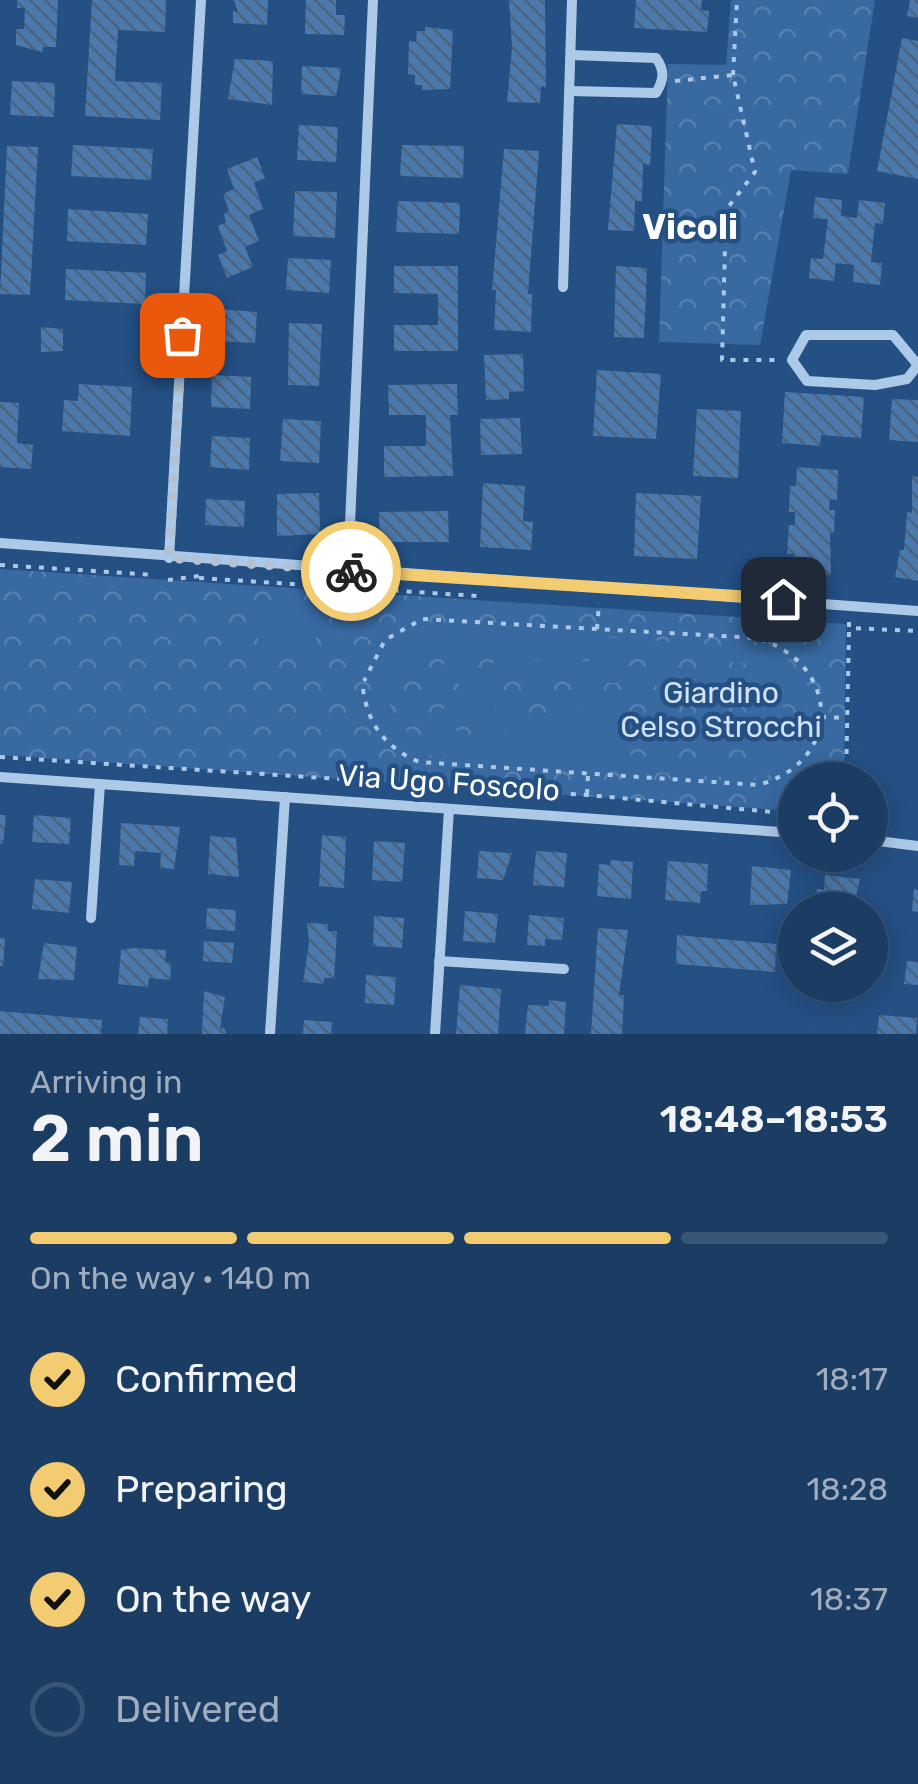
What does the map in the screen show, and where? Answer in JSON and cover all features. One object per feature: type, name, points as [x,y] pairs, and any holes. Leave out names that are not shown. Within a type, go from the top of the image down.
[{"type":"street","points":[[169,558],[201,0]]},
{"type":"street","points":[[348,570],[373,0]]},
{"type":"street","points":[[563,286],[572,0]]},
{"type":"street","points":[[570,91],[656,93],[662,83],[662,67],[656,58],[571,55]]},
{"type":"street","points":[[806,335],[892,335],[918,364],[908,379],[875,384],[807,381],[792,360],[806,335]]},
{"type":"street","points":[[0,543],[918,610]]},
{"type":"street","name":"Via Ugo Foscolo","points":[[0,777],[778,832]]},
{"type":"street","points":[[91,918],[100,784]]},
{"type":"street","points":[[270,1034],[285,796]]},
{"type":"street","points":[[434,1034],[450,809]]},
{"type":"street","points":[[888,842],[918,846]]},
{"type":"street","points":[[440,961],[564,968]]},
{"type":"path","points":[[738,0],[733,75],[755,172],[726,210],[722,360],[792,360]]},
{"type":"path","points":[[662,83],[733,75]]},
{"type":"path","points":[[0,565],[155,575]]},
{"type":"path","points":[[597,629],[599,604]]},
{"type":"path","points":[[363,689],[376,729],[394,750],[419,762],[758,786],[781,778],[803,761],[821,717],[819,691],[810,672],[780,645],[756,638],[422,619],[385,640],[364,681]]},
{"type":"path","points":[[847,762],[849,628]]},
{"type":"path","points":[[821,717],[848,718]]},
{"type":"path","points":[[0,757],[587,795],[778,812]]},
{"type":"path","points":[[587,795],[588,774]]},
{"type":"green space","points":[[731,0],[875,0],[848,174],[791,170],[760,345],[659,342],[668,64],[726,65]]},
{"type":"green space","name":"Giardino Celso Strocchi","points":[[0,569],[846,624],[844,762],[778,762],[778,810],[0,755]]},
{"type":"green space","points":[[260,609],[318,614],[314,657],[257,653]]},
{"type":"green space","points":[[429,625],[774,649],[794,666],[807,685],[814,705],[814,725],[795,759],[778,762],[775,772],[750,779],[416,754],[396,740],[382,723],[374,704],[377,664],[388,647]],"holes":[[[445,641],[443,674],[469,691],[469,695],[444,707],[436,728],[439,739],[418,736],[402,727],[392,712],[392,678],[402,662],[419,649]],[[468,645],[589,652],[589,662],[502,658],[474,673],[459,662],[461,650]],[[602,653],[760,664],[774,671],[790,688],[797,718],[780,749],[758,762],[703,762],[594,751],[595,741],[758,751],[777,735],[784,716],[780,697],[765,678],[601,663]],[[508,675],[587,680],[575,700],[584,722],[496,711],[489,695],[497,678]],[[600,682],[751,692],[766,703],[767,717],[762,729],[754,734],[597,723],[611,704]],[[470,713],[497,734],[582,739],[582,750],[467,742],[460,739],[454,724]]]},
{"type":"building","points":[[17,0],[58,0],[56,47],[43,47],[42,52],[16,45],[16,29],[24,29],[25,8],[17,8]]},
{"type":"building","points":[[92,0],[166,0],[165,32],[118,30],[115,81],[162,83],[160,120],[85,116]]},
{"type":"building","points":[[234,0],[268,0],[267,25],[233,23],[233,11],[238,12]]},
{"type":"building","points":[[306,0],[336,0],[336,15],[345,15],[344,35],[305,34]]},
{"type":"building","points":[[509,0],[545,0],[546,87],[541,86],[540,103],[507,102],[512,47]]},
{"type":"building","points":[[636,0],[702,0],[701,10],[709,11],[707,32],[634,28]]},
{"type":"building","points":[[910,0],[918,0],[918,18],[907,16]]},
{"type":"building","points":[[425,27],[453,30],[450,89],[422,90],[422,85],[415,85],[415,75],[408,74],[409,41],[416,42],[417,31],[425,31]]},
{"type":"building","points":[[902,38],[918,41],[918,179],[877,171]]},
{"type":"building","points":[[235,59],[273,61],[272,105],[228,99]]},
{"type":"building","points":[[302,66],[341,68],[336,96],[301,94]]},
{"type":"building","points":[[12,81],[55,83],[54,117],[10,115]]},
{"type":"building","points":[[617,124],[652,126],[650,165],[643,164],[642,201],[635,201],[634,231],[608,230]]},
{"type":"building","points":[[299,125],[338,127],[336,162],[297,160]]},
{"type":"building","points":[[73,145],[153,149],[151,180],[71,176]]},
{"type":"building","points":[[402,145],[464,146],[463,178],[400,176]]},
{"type":"building","points":[[7,146],[38,147],[30,295],[0,294]]},
{"type":"building","points":[[504,149],[539,151],[528,294],[532,294],[531,332],[494,330],[496,290],[492,290]]},
{"type":"building","points":[[257,157],[265,178],[254,183],[263,209],[249,215],[259,241],[245,247],[253,267],[227,278],[218,255],[227,251],[218,226],[226,222],[224,214],[229,211],[223,194],[234,189],[227,169]]},
{"type":"building","points":[[295,191],[337,192],[335,238],[293,236]]},
{"type":"building","points":[[815,197],[842,200],[841,216],[857,218],[859,200],[885,203],[883,224],[875,223],[871,262],[882,263],[880,285],[853,282],[854,265],[836,263],[834,281],[809,278],[811,258],[823,259],[828,219],[813,218]]},
{"type":"building","points":[[398,201],[460,203],[459,234],[396,232]]},
{"type":"building","points":[[68,209],[148,214],[146,245],[67,241]]},
{"type":"building","points":[[288,258],[331,260],[329,293],[286,290]]},
{"type":"building","points":[[394,266],[458,266],[458,351],[394,351],[394,325],[438,325],[438,294],[394,293]]},
{"type":"building","points":[[616,266],[647,268],[644,338],[614,337]]},
{"type":"building","points":[[66,269],[146,273],[145,304],[65,300]]},
{"type":"building","points":[[218,309],[257,312],[255,343],[216,341]]},
{"type":"building","points":[[289,323],[322,324],[319,386],[288,385]]},
{"type":"building","points":[[41,327],[63,329],[63,351],[41,352]]},
{"type":"building","points":[[523,354],[524,391],[509,392],[509,399],[486,400],[484,355]]},
{"type":"building","points":[[597,370],[661,374],[656,439],[593,436]]},
{"type":"building","points":[[212,375],[251,377],[250,409],[211,407]]},
{"type":"building","points":[[79,384],[132,387],[130,436],[62,431],[64,400],[78,401]]},
{"type":"building","points":[[457,384],[458,415],[450,415],[453,476],[384,477],[384,446],[426,446],[426,415],[389,415],[388,385]]},
{"type":"building","points":[[785,392],[864,397],[861,438],[821,435],[820,446],[782,443]]},
{"type":"building","points":[[892,399],[918,400],[918,442],[889,440]]},
{"type":"building","points":[[0,402],[19,403],[17,443],[33,445],[31,469],[0,467]]},
{"type":"building","points":[[697,409],[741,411],[738,478],[693,476]]},
{"type":"building","points":[[520,418],[522,454],[481,455],[480,419]]},
{"type":"building","points":[[283,419],[321,421],[319,463],[280,461]]},
{"type":"building","points":[[212,436],[250,438],[249,470],[210,467]]},
{"type":"building","points":[[797,467],[838,470],[837,500],[830,499],[829,510],[835,510],[834,533],[830,533],[831,575],[793,573],[794,554],[787,554],[789,525],[795,525],[795,512],[789,512],[790,486],[796,486]]},
{"type":"building","points":[[912,476],[918,477],[918,581],[895,577],[900,550],[904,550],[907,512],[912,513]]},
{"type":"building","points":[[483,483],[525,486],[523,521],[533,522],[531,550],[480,547]]},
{"type":"building","points":[[319,493],[320,534],[277,536],[277,494]]},
{"type":"building","points":[[636,493],[701,496],[697,559],[634,556]]},
{"type":"building","points":[[206,499],[245,501],[244,527],[205,525]]},
{"type":"building","points":[[448,511],[449,542],[380,542],[379,512]]},
{"type":"building","points":[[0,815],[6,815],[3,844],[0,844]]},
{"type":"building","points":[[34,815],[71,818],[69,844],[32,842]]},
{"type":"building","points":[[121,823],[180,827],[174,869],[160,868],[161,853],[135,851],[134,866],[119,865]]},
{"type":"building","points":[[322,835],[346,837],[344,888],[319,886]]},
{"type":"building","points":[[210,836],[236,838],[239,877],[208,874]]},
{"type":"building","points":[[374,841],[405,843],[402,882],[372,880]]},
{"type":"building","points":[[479,851],[512,853],[503,880],[477,878]]},
{"type":"building","points":[[536,851],[567,853],[564,887],[533,885]]},
{"type":"building","points":[[611,860],[633,862],[631,899],[597,896],[599,864],[610,865]]},
{"type":"building","points":[[668,861],[708,864],[707,891],[701,891],[700,903],[665,900]]},
{"type":"building","points":[[752,866],[791,872],[788,892],[778,892],[778,904],[750,905]]},
{"type":"building","points":[[825,875],[860,879],[857,892],[817,892],[824,890]]},
{"type":"building","points":[[35,879],[72,882],[69,913],[32,909]]},
{"type":"building","points":[[914,889],[918,890],[918,912],[912,911]]},
{"type":"building","points":[[207,908],[236,910],[235,931],[206,929]]},
{"type":"building","points":[[465,911],[498,914],[495,943],[463,941]]},
{"type":"building","points":[[529,915],[564,918],[562,940],[545,939],[545,946],[527,945]]},
{"type":"building","points":[[374,916],[404,918],[402,948],[373,946]]},
{"type":"building","points":[[307,923],[328,924],[328,931],[337,931],[334,978],[324,978],[324,984],[303,982],[309,943]]},
{"type":"building","points":[[598,928],[628,930],[619,995],[624,995],[622,1034],[591,1034]]},
{"type":"building","points":[[677,935],[776,944],[775,972],[676,964]]},
{"type":"building","points":[[0,938],[5,939],[3,966],[0,966]]},
{"type":"building","points":[[204,941],[234,943],[232,963],[203,961]]},
{"type":"building","points":[[44,943],[77,947],[74,980],[38,979]]},
{"type":"building","points":[[121,950],[166,950],[165,962],[171,963],[170,980],[149,978],[148,987],[118,984]]},
{"type":"building","points":[[907,961],[918,962],[918,985],[904,984]]},
{"type":"building","points":[[366,975],[396,977],[394,1005],[365,1003]]},
{"type":"building","points":[[460,985],[501,989],[498,1034],[456,1034]]},
{"type":"building","points":[[204,991],[225,997],[220,1028],[226,1034],[202,1034]]},
{"type":"building","points":[[549,1000],[566,1002],[564,1034],[525,1034],[528,1005],[549,1006]]},
{"type":"building","points":[[0,1011],[102,1020],[101,1034],[0,1034]]},
{"type":"building","points":[[879,1015],[917,1018],[916,1034],[877,1034]]},
{"type":"building","points":[[140,1017],[168,1019],[167,1034],[138,1034]]},
{"type":"building","points":[[304,1020],[332,1022],[331,1034],[303,1034]]},
{"type":"way so far","points":[[182,335],[169,558],[351,571]]},
{"type":"district","name":"Vicoli","points":[[690,227]]},
{"type":"route","points":[[351,571],[783,599]]}]
